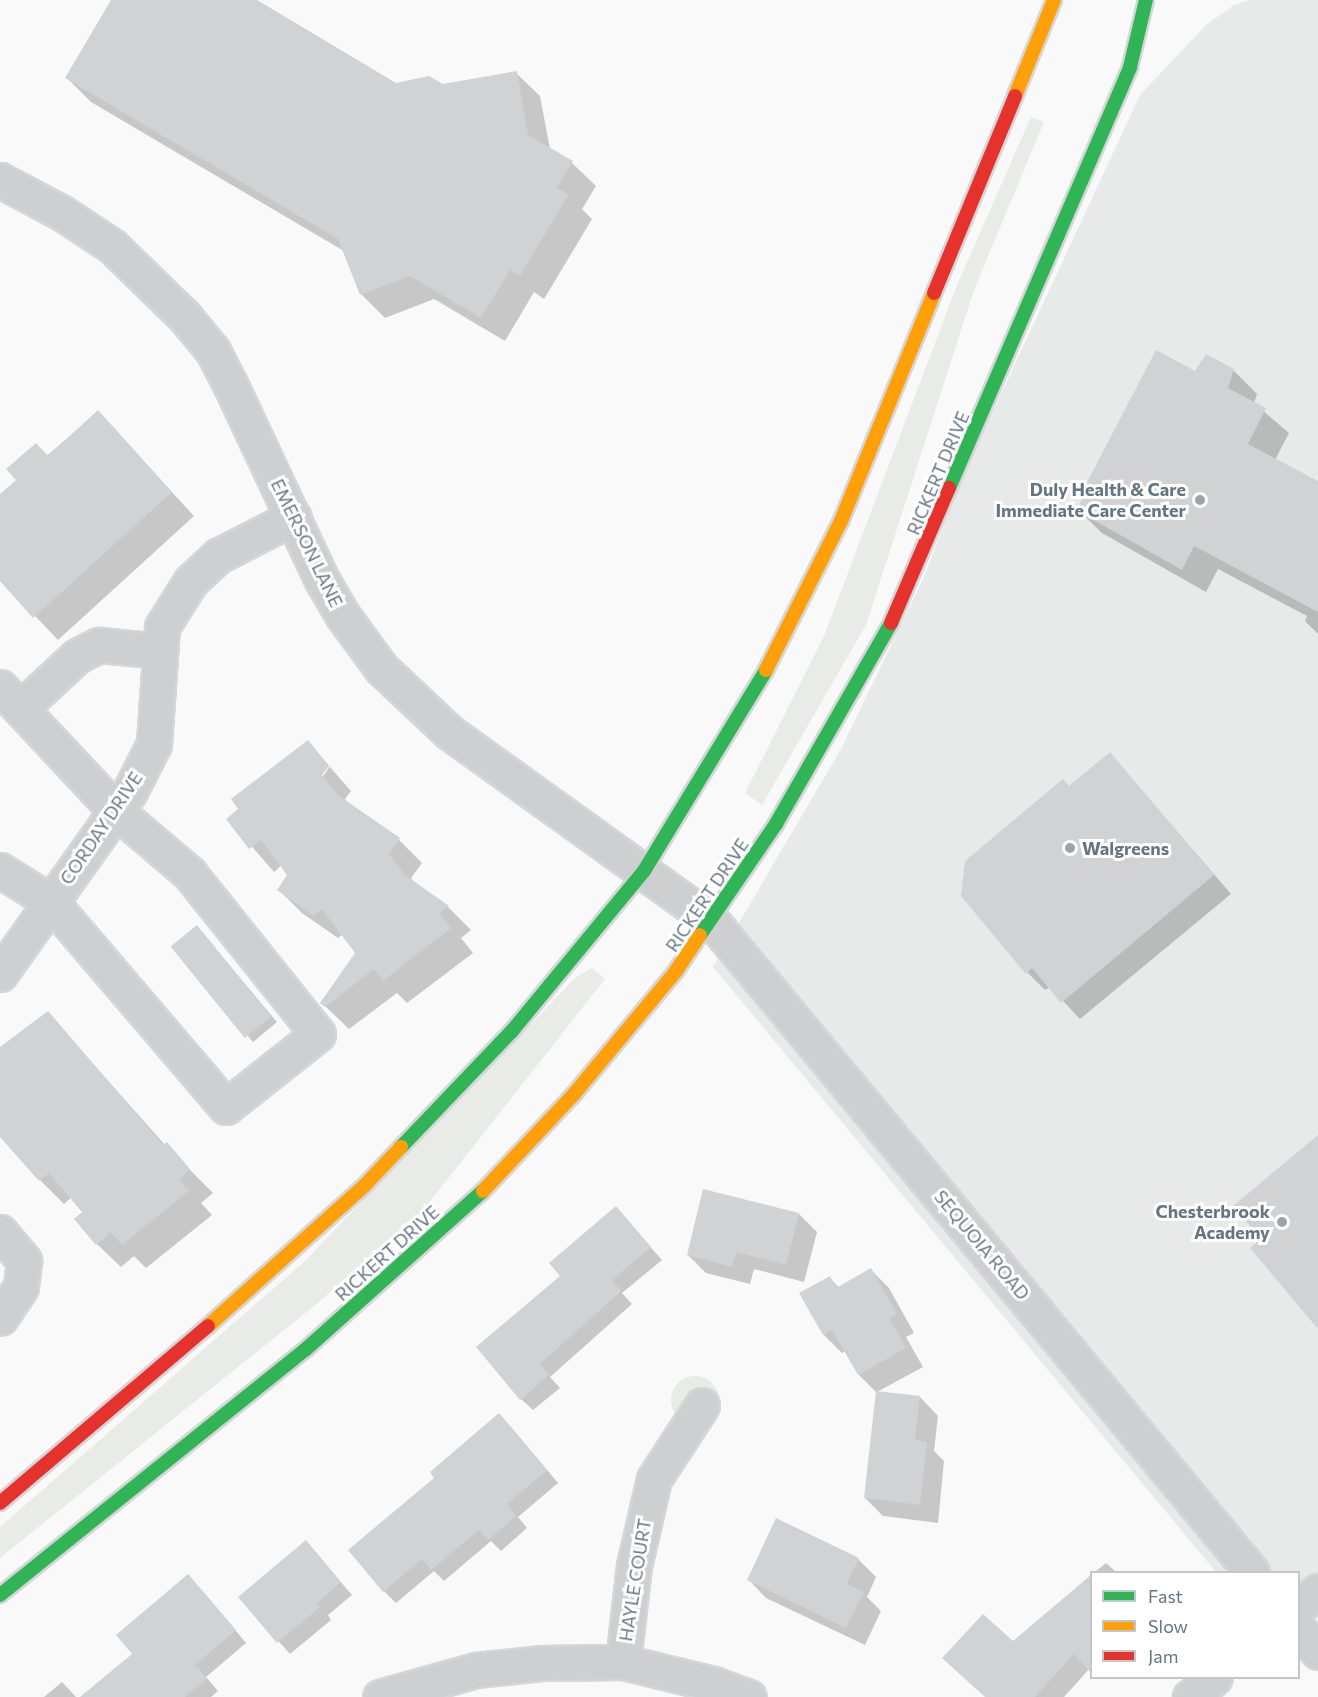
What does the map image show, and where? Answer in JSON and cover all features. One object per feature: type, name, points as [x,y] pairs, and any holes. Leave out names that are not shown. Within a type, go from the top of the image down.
[{"type":"street","points":[[0,1503],[258,1284],[366,1184],[512,1031],[644,871],[736,723],[791,624],[841,521],[1054,0]]},
{"type":"street","name":"RICKERT DRIVE","points":[[0,1595],[304,1350],[489,1186],[653,1002],[776,824],[879,646],[906,591],[1130,67],[1146,0]]},
{"type":"street","name":"EMERSON LANE","points":[[0,180],[63,213],[112,246],[185,317],[213,351],[343,616],[382,669],[423,710],[711,920]]},
{"type":"street","name":"CORDAY DRIVE","points":[[0,974],[116,811],[154,744],[162,627],[191,581],[218,556],[294,517]]},
{"type":"street","points":[[0,870],[51,902],[226,1107],[318,1034],[189,873],[116,811],[10,697],[99,645],[159,651]]},
{"type":"street","name":"SEQUOIA ROAD","points":[[711,920],[1251,1571]]},
{"type":"street","points":[[0,1232],[24,1261],[21,1287],[0,1318]]},
{"type":"street","name":"HAYLE COURT","points":[[623,1662],[634,1566],[654,1479],[702,1405]]},
{"type":"street","points":[[1300,1606],[1318,1591]]},
{"type":"street","points":[[1300,1629],[1318,1652]]},
{"type":"street","points":[[380,1697],[476,1670],[541,1663],[623,1662],[749,1697]]},
{"type":"street","points":[[1190,1697],[1212,1679]]},
{"type":"shaded area","points":[[1250,0],[1318,0],[1318,1617],[1300,1632],[1300,1571],[1215,1571],[713,967],[841,749],[924,577],[960,482],[1140,95],[1206,25],[1234,5]]},
{"type":"shaded area","points":[[1031,117],[1044,122],[974,290],[866,625],[762,805],[745,793],[824,636],[957,285]]},
{"type":"shaded area","points":[[592,968],[605,979],[417,1218],[314,1306],[0,1558],[0,1527],[304,1262],[575,978]]},
{"type":"shaded area","points":[[690,1376],[700,1376],[715,1386],[719,1400],[718,1409],[709,1420],[700,1424],[690,1424],[675,1414],[671,1405],[671,1395],[681,1380]]},
{"type":"building","points":[[111,0],[257,0],[396,83],[429,76],[443,84],[517,71],[528,135],[573,161],[557,188],[569,194],[520,276],[510,270],[481,318],[410,276],[360,295],[338,239],[65,78]]},
{"type":"building","name":"Duly Health & Care Immediate Care Center","points":[[1156,350],[1195,371],[1206,354],[1234,369],[1228,388],[1266,408],[1248,444],[1318,481],[1318,612],[1194,546],[1182,570],[1076,510],[1087,490],[1084,488]]},
{"type":"building","points":[[98,410],[172,492],[33,618],[0,581],[0,494],[16,480],[6,469],[36,443],[48,456]]},
{"type":"building","points":[[308,740],[329,766],[322,775],[338,795],[400,838],[389,854],[405,875],[449,906],[439,913],[451,928],[383,981],[374,969],[325,1007],[320,1003],[355,953],[322,909],[313,916],[277,890],[287,875],[261,840],[249,849],[226,819],[238,809],[231,799]]},
{"type":"building","name":"Walgreens","points":[[1110,752],[1214,875],[1061,1003],[1032,968],[1026,974],[961,896],[965,861],[1063,779],[1069,786]]},
{"type":"building","points":[[197,925],[271,1017],[245,1038],[171,946]]},
{"type":"building","points":[[48,1011],[163,1145],[167,1142],[190,1169],[179,1179],[189,1191],[122,1245],[111,1232],[96,1245],[74,1219],[82,1212],[49,1173],[39,1181],[0,1137],[0,1047]]},
{"type":"building","name":"Chesterbrook Academy","points":[[1318,1135],[1318,1329],[1250,1248],[1261,1239],[1233,1206]]},
{"type":"building","points":[[703,1189],[799,1213],[786,1265],[736,1252],[732,1267],[687,1255]]},
{"type":"building","points":[[616,1206],[651,1247],[612,1280],[621,1291],[540,1364],[549,1375],[520,1400],[476,1347],[560,1276],[549,1263]]},
{"type":"building","points":[[871,1268],[897,1314],[889,1318],[906,1348],[858,1375],[832,1330],[823,1335],[799,1293],[830,1276],[836,1288]]},
{"type":"building","points":[[876,1391],[920,1396],[915,1440],[927,1442],[920,1505],[864,1498]]},
{"type":"building","points":[[499,1413],[547,1470],[507,1504],[516,1516],[488,1540],[479,1530],[431,1570],[422,1559],[383,1592],[348,1550],[434,1478],[430,1472]]},
{"type":"building","points":[[776,1518],[859,1558],[847,1584],[864,1592],[846,1628],[747,1580]]},
{"type":"building","points":[[306,1540],[341,1582],[317,1603],[320,1607],[277,1643],[238,1597]]},
{"type":"building","points":[[188,1574],[236,1630],[195,1665],[207,1679],[185,1697],[80,1697],[132,1654],[116,1635]]},
{"type":"building","points":[[1090,1576],[1090,1672],[1074,1654],[1035,1697],[985,1697],[942,1658],[983,1614],[1013,1641]]},
{"type":"traffic: fast","points":[[949,488],[1130,67],[1146,0]]},
{"type":"traffic: fast","points":[[700,935],[776,824],[891,623]]},
{"type":"traffic: fast","points":[[401,1147],[512,1031],[644,871],[766,670]]},
{"type":"traffic: fast","points":[[0,1595],[305,1350],[483,1191]]},
{"type":"traffic: slow","points":[[1015,96],[1054,0]]},
{"type":"traffic: slow","points":[[766,670],[841,521],[934,293]]},
{"type":"traffic: slow","points":[[483,1191],[574,1094],[676,971],[700,935]]},
{"type":"traffic: slow","points":[[208,1326],[366,1184],[401,1147]]},
{"type":"traffic: jam","points":[[934,293],[1015,96]]},
{"type":"traffic: jam","points":[[891,623],[949,488]]},
{"type":"traffic: jam","points":[[0,1503],[208,1326]]},
{"type":"place","name":"Duly Health & Care Immediate Care Center","points":[[1200,500]]},
{"type":"place","name":"Walgreens","points":[[1070,848]]},
{"type":"place","name":"Chesterbrook Academy","points":[[1282,1222]]}]
